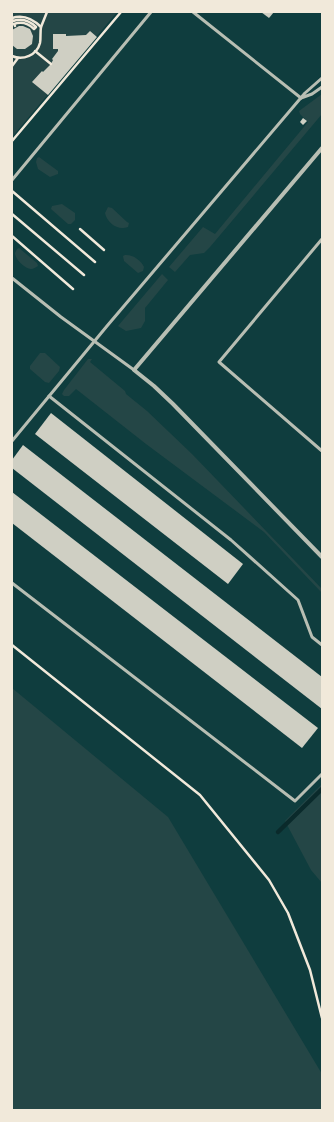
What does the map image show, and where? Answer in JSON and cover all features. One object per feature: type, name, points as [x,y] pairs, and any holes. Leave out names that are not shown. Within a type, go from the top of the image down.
[{"type":"street","points":[[322,148],[134,370],[173,404],[322,557]]},
{"type":"lane","points":[[12,180],[150,12]]},
{"type":"lane","points":[[194,12],[301,98]]},
{"type":"lane","points":[[12,440],[305,93],[322,78]]},
{"type":"lane","points":[[301,98],[312,94],[322,87]]},
{"type":"lane","points":[[322,239],[219,362],[322,451]]},
{"type":"lane","points":[[12,278],[134,370]]},
{"type":"lane","points":[[49,396],[231,540],[298,600],[312,637],[322,646]]},
{"type":"lane","points":[[12,583],[295,801],[322,774]]},
{"type":"path","points":[[12,56],[18,58],[25,57],[35,51],[39,44],[41,27],[47,12]]},
{"type":"path","points":[[12,141],[120,12]]},
{"type":"path","points":[[12,19],[21,16],[30,18],[41,27]]},
{"type":"path","points":[[12,19],[13,21],[19,19],[26,20],[36,27],[34,29],[24,22],[14,24],[15,26]]},
{"type":"path","points":[[35,51],[51,64]]},
{"type":"path","points":[[12,66],[18,58]]},
{"type":"path","points":[[12,191],[95,262]]},
{"type":"path","points":[[12,214],[84,275]]},
{"type":"path","points":[[80,229],[104,250]]},
{"type":"path","points":[[12,236],[73,289]]},
{"type":"path","points":[[12,646],[200,795],[269,880],[288,913],[310,970],[322,1018]]},
{"type":"shaded area","points":[[12,12],[117,12],[12,137]]},
{"type":"shaded area","points":[[322,94],[322,114],[210,247],[204,253],[190,255],[175,272],[169,267],[203,227],[215,234],[308,122],[299,111]]},
{"type":"shaded area","points":[[39,157],[58,171],[58,174],[50,177],[38,169],[36,162],[37,158]]},
{"type":"shaded area","points":[[62,204],[75,213],[75,220],[71,224],[68,224],[51,209],[52,206]]},
{"type":"shaded area","points":[[108,207],[112,208],[129,223],[128,227],[117,227],[108,220],[105,213]]},
{"type":"shaded area","points":[[19,248],[37,263],[38,266],[29,269],[21,263],[15,255],[17,249]]},
{"type":"shaded area","points":[[130,255],[139,260],[143,264],[143,271],[138,273],[124,261],[123,256]]},
{"type":"shaded area","points":[[162,274],[168,280],[145,308],[145,321],[141,328],[126,331],[118,326]]},
{"type":"shaded area","points":[[40,353],[45,353],[60,367],[59,371],[49,383],[45,382],[30,369],[30,366]]},
{"type":"shaded area","points":[[88,359],[92,359],[90,362],[125,391],[126,394],[147,411],[192,454],[322,589],[322,593],[264,532],[146,444],[76,389],[69,396],[64,396],[62,394]]},
{"type":"shaded area","points":[[12,688],[168,817],[322,1074],[322,1110],[12,1110]]},
{"type":"shaded area","points":[[322,784],[322,883],[311,870],[285,821]]},
{"type":"building","points":[[261,12],[274,12],[269,18]]},
{"type":"building","points":[[19,26],[30,29],[33,36],[32,44],[25,49],[17,49],[12,45],[12,30]]},
{"type":"building","points":[[90,31],[97,37],[48,95],[32,82],[51,64],[52,59],[58,51],[58,49],[53,49],[53,34],[66,34],[66,36],[86,35]]},
{"type":"building","points":[[303,118],[307,121],[303,125],[300,122]]},
{"type":"building","points":[[51,413],[243,564],[228,584],[35,434]]},
{"type":"building","points":[[23,445],[322,677],[322,709],[12,468],[12,460]]},
{"type":"building","points":[[12,492],[318,728],[302,748],[12,523]]},
{"type":"waterway","points":[[278,832],[322,789]]}]
